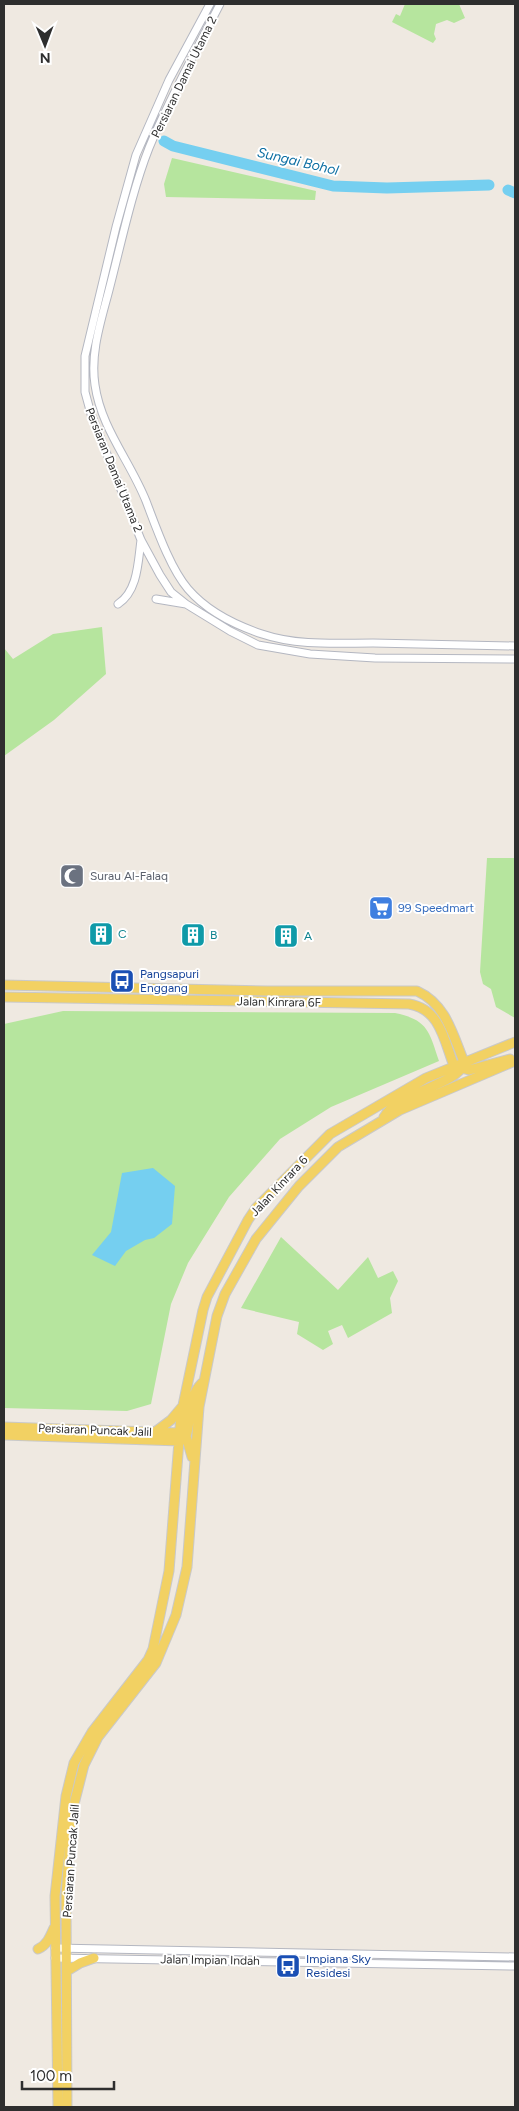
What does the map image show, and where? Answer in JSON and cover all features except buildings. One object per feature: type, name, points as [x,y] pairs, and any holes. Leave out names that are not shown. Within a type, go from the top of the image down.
[{"type":"main road","name":"Jalan Kinrara 6F","points":[[4,985],[417,991],[428,996],[443,1011],[456,1044],[460,1066]]},
{"type":"main road","points":[[198,1001],[199,989]]},
{"type":"main road","name":"Jalan Kinrara 6F","points":[[4,996],[420,1006],[431,1013],[447,1047],[460,1066]]},
{"type":"main road","name":"Jalan Kinrara 6","points":[[182,1437],[183,1406],[207,1297],[256,1208],[330,1134],[436,1073],[460,1066],[515,1042]]},
{"type":"main road","points":[[456,1044],[471,1056],[477,1057]]},
{"type":"main road","points":[[436,1073],[444,1064],[447,1047]]},
{"type":"main road","points":[[381,1121],[386,1113],[399,1103],[426,1088],[455,1076],[460,1066],[469,1070],[515,1059]]},
{"type":"main road","name":"Jalan Kinrara 6","points":[[194,1463],[203,1382],[220,1306],[256,1239],[299,1186],[338,1147],[416,1102],[515,1059]]},
{"type":"main road","points":[[182,1437],[192,1398],[196,1389],[203,1382]]},
{"type":"main road","points":[[155,1432],[171,1420],[183,1406]]},
{"type":"main road","name":"Persiaran Puncak Jalil","points":[[4,1427],[155,1432],[182,1437]]},
{"type":"main road","name":"Persiaran Puncak Jalil","points":[[4,1436],[164,1440],[182,1437]]},
{"type":"main road","name":"Persiaran Puncak Jalil","points":[[58,2107],[55,1896],[62,1818],[74,1763],[92,1732],[148,1660],[158,1631],[169,1571],[178,1455],[182,1437]]},
{"type":"main road","name":"Persiaran Puncak Jalil","points":[[67,2107],[66,1896],[72,1812],[84,1765],[98,1737],[156,1663],[176,1615],[188,1567],[194,1463],[182,1437]]},
{"type":"main road","points":[[164,1440],[171,1445],[178,1455]]},
{"type":"main road","points":[[38,1949],[48,1941],[55,1927]]},
{"type":"main road","points":[[67,1971],[80,1963],[94,1958]]},
{"type":"street","name":"Persiaran Damai Utama 2","points":[[210,4],[169,80],[144,133],[136,155],[116,227],[85,356],[85,392],[91,414],[141,540],[168,587],[186,604],[248,641],[279,650],[375,658],[515,659]]},
{"type":"street","name":"Persiaran Damai Utama 2","points":[[220,4],[163,116],[148,151],[112,279],[92,365],[99,406],[107,428],[139,484],[165,547],[181,579],[201,602],[224,617],[263,635],[323,643],[515,646]]},
{"type":"street","points":[[118,604],[130,594],[133,587],[141,540]]},
{"type":"street","points":[[156,599],[186,604]]},
{"type":"street","name":"Jalan Impian Indah","points":[[55,1953],[515,1957]]},
{"type":"street","name":"Jalan Impian Indah","points":[[67,1953],[94,1958],[515,1966]]},
{"type":"green space","points":[[405,4],[459,4],[465,18],[454,23],[447,20],[436,24],[434,34],[436,39],[433,43],[392,22],[396,14],[400,16]]},
{"type":"green space","points":[[172,158],[316,191],[315,200],[166,197],[164,184]]},
{"type":"green space","points":[[102,627],[106,674],[54,720],[4,756],[4,648],[13,659],[53,634]]},
{"type":"green space","points":[[487,858],[515,858],[515,1018],[496,1007],[491,989],[483,984],[480,972]]},
{"type":"green space","points":[[63,1011],[395,1013],[414,1019],[426,1028],[439,1061],[331,1107],[280,1139],[229,1197],[188,1263],[171,1304],[151,1404],[127,1411],[4,1408],[4,1024]]},
{"type":"green space","points":[[281,1237],[338,1290],[368,1257],[378,1278],[393,1271],[398,1281],[390,1298],[392,1313],[348,1338],[342,1325],[328,1331],[333,1344],[323,1350],[297,1334],[299,1322],[241,1308]]},
{"type":"water","points":[[153,1168],[175,1186],[172,1224],[154,1238],[145,1240],[126,1251],[115,1266],[92,1255],[111,1232],[122,1173]]},
{"type":"waterway","name":"Sungai Bohol","points":[[164,141],[173,146],[333,186],[387,188],[489,185]]},
{"type":"waterway","name":"Sungai Bohol","points":[[508,190],[515,193]]},
{"type":"place","name":"Surau Al-Falaq","points":[[72,876]]},
{"type":"place","name":"99 Speedmart","points":[[381,908]]},
{"type":"place","name":"C","points":[[101,934]]},
{"type":"place","name":"B","points":[[193,935]]},
{"type":"place","name":"A","points":[[286,936]]},
{"type":"place","name":"Pangsapuri Enggang","points":[[122,981]]},
{"type":"place","name":"Impiana Sky Residesi","points":[[288,1966]]}]
